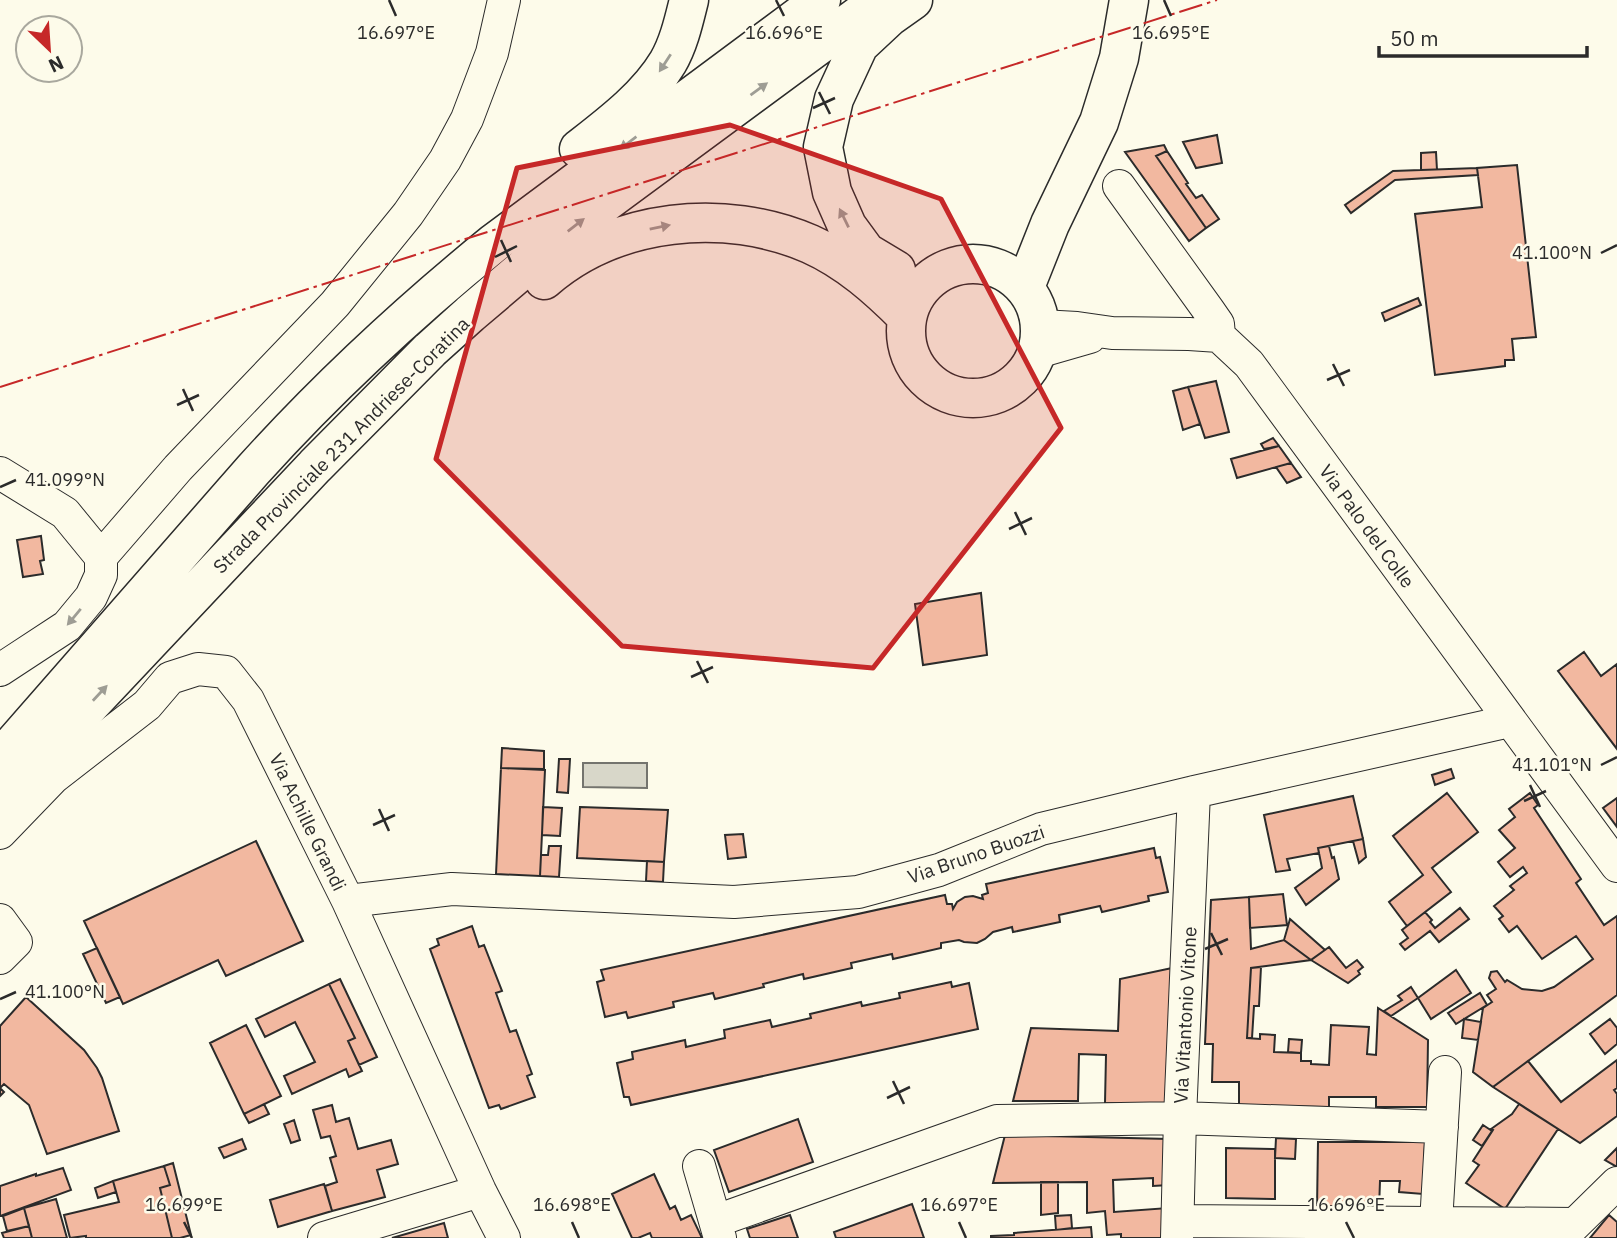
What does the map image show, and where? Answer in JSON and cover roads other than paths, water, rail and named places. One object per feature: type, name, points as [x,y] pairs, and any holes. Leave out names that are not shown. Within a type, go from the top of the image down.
[{"type":"main road","points":[[123,619],[236,463],[311,386],[389,308],[462,242],[612,123],[645,91],[669,61],[689,0]]},
{"type":"main road","name":"Strada Provinciale 231 Andriese-Coratina","points":[[0,759],[272,449],[415,309],[494,243],[821,0]]},
{"type":"main road","name":"Strada Provinciale 231 Andriese-Coratina","points":[[0,797],[371,408],[430,350],[511,278],[606,202],[880,0]]},
{"type":"main road","points":[[913,0],[889,17],[859,45],[834,99],[823,148],[832,192],[847,226],[866,252],[897,271],[936,275]]},
{"type":"main road","points":[[1011,278],[1050,225],[1099,121],[1119,58],[1129,0]]},
{"type":"main road","points":[[205,582],[558,268],[588,250],[620,237],[681,223],[719,224],[783,235],[810,244],[855,269],[907,317]]},
{"type":"main road","points":[[977,264],[1011,278],[1036,305],[1040,339],[1028,372],[1011,388],[990,397],[967,399],[945,393],[926,380],[913,362],[906,340],[907,317],[920,289],[936,275],[956,266],[977,264]]},
{"type":"street","points":[[101,557],[187,458],[335,304],[408,214],[445,160],[467,119],[492,53],[503,0]]},
{"type":"street","name":"Via Palo del Colle","points":[[1119,186],[1218,324],[1219,336],[1248,364],[1617,866]]},
{"type":"street","points":[[1040,339],[1077,340],[1112,333],[1219,336]]},
{"type":"street","points":[[0,473],[65,513],[101,557],[101,575],[91,597],[67,625],[0,670]]},
{"type":"street","name":"Via Achille Grandi","points":[[0,833],[54,777],[147,705],[170,678],[198,669],[226,672],[248,699],[348,901],[504,1238]]},
{"type":"street","name":"Via Bruno Buozzi","points":[[348,901],[452,889],[734,902],[858,892],[939,870],[1041,829],[1510,721]]},
{"type":"street","points":[[54,777],[70,725]]},
{"type":"street","name":"Via Vitantonio Vitone","points":[[1177,1229],[1195,792]]},
{"type":"street","points":[[0,920],[16,942],[0,958]]},
{"type":"street","points":[[1434,1230],[1445,1072]]},
{"type":"street","points":[[699,1167],[718,1229],[997,1121],[1180,1118],[1442,1127]]},
{"type":"street","points":[[1177,1229],[1568,1231],[1617,1183]]},
{"type":"street","points":[[324,1238],[480,1191]]}]
